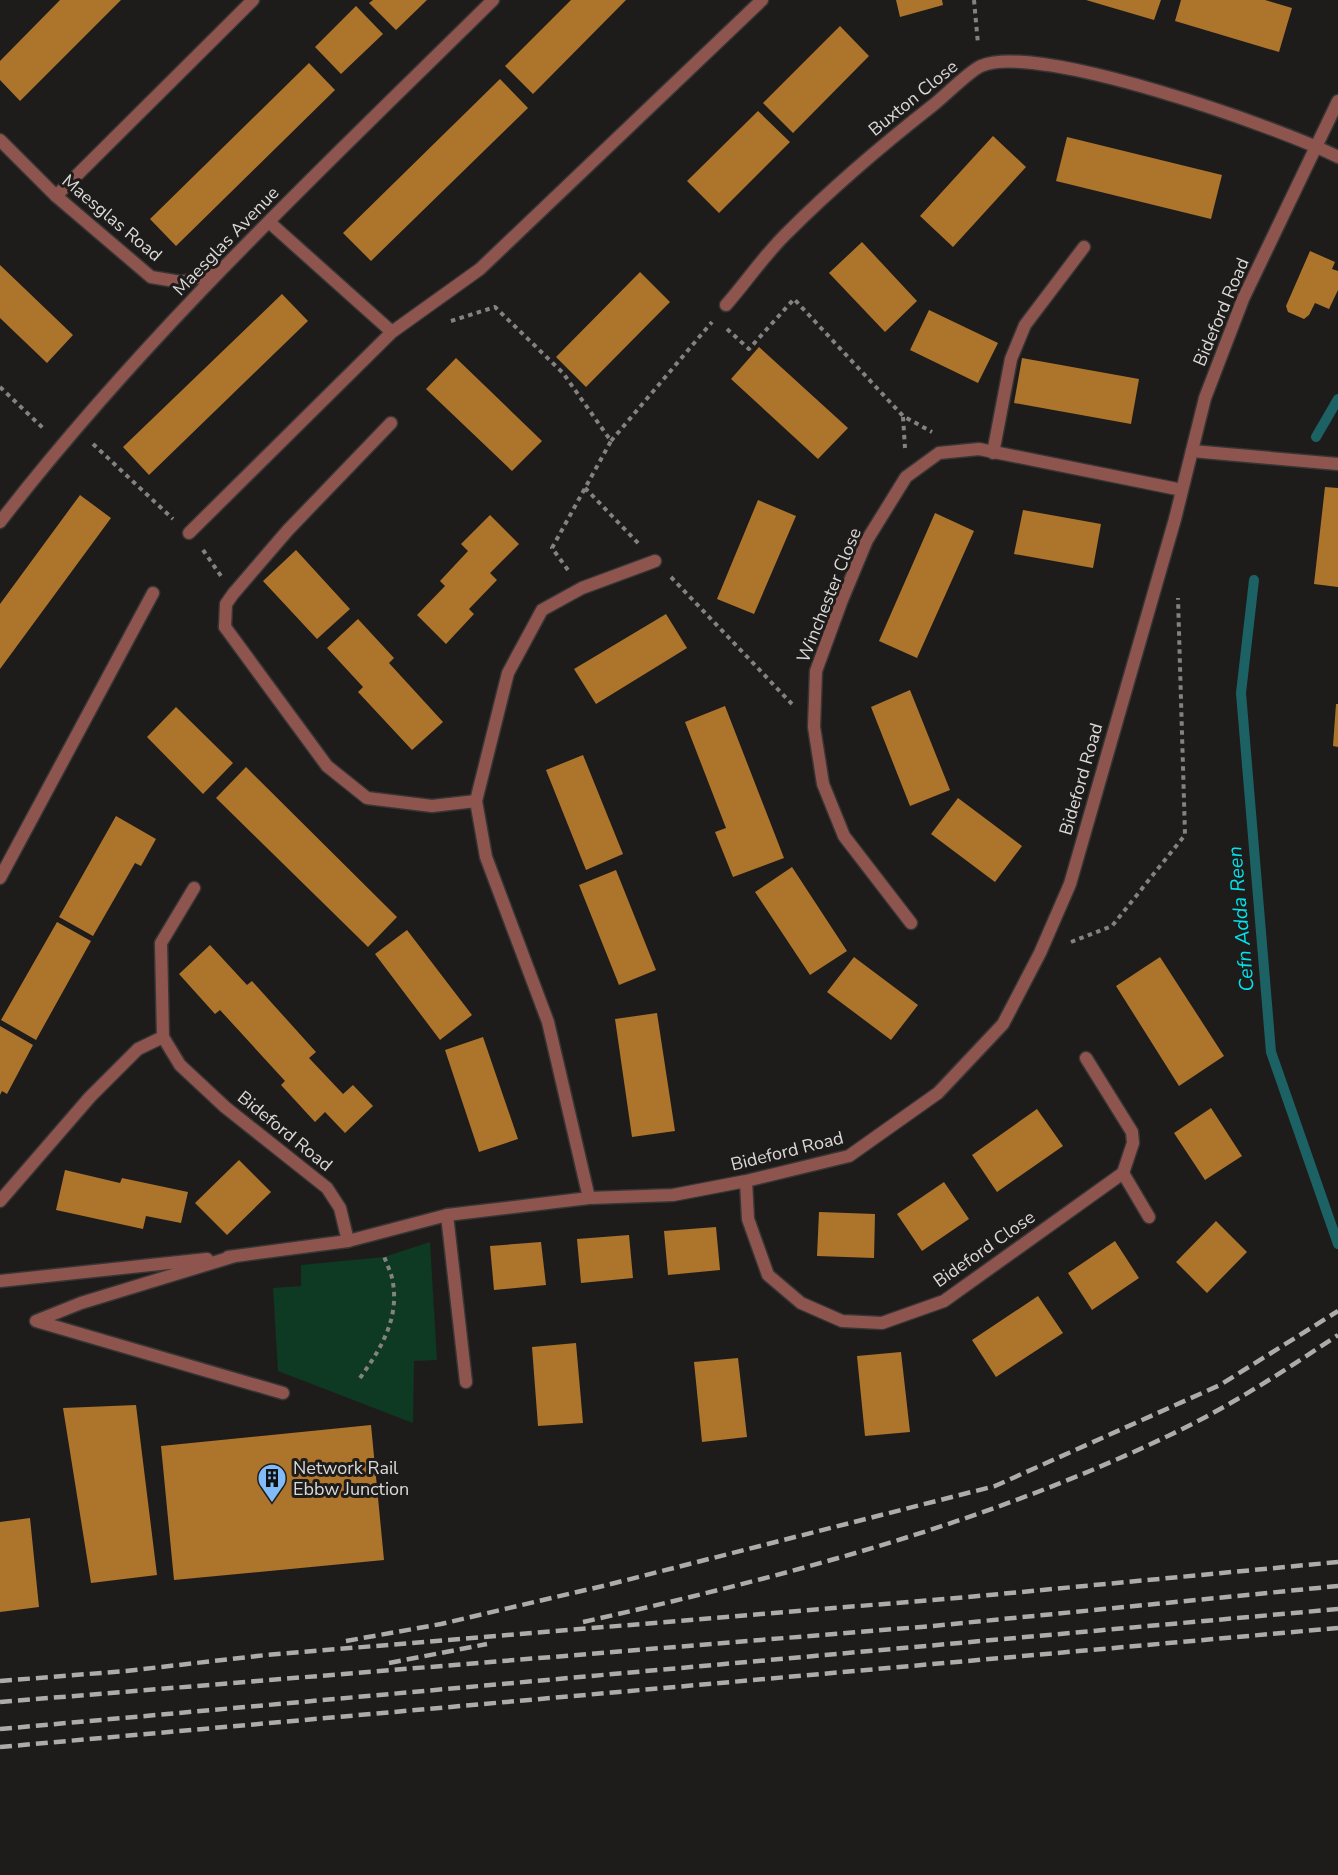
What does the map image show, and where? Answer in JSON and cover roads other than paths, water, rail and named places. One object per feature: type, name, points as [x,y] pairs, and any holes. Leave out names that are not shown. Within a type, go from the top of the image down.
[{"type":"street","points":[[56,196],[253,0]]},
{"type":"street","name":"Maesglas Avenue","points":[[0,522],[60,444],[218,273],[493,0]]},
{"type":"street","points":[[189,533],[392,332],[480,269],[762,0]]},
{"type":"street","name":"Buxton Close","points":[[726,305],[786,233],[873,153],[981,66],[1005,62],[1041,63],[1084,71],[1246,120],[1316,146],[1338,157]]},
{"type":"street","name":"Bideford Road","points":[[195,888],[161,943],[163,1036],[180,1065],[225,1107],[327,1188],[340,1208],[348,1241],[447,1215],[590,1198],[673,1195],[746,1181],[849,1156],[938,1093],[1003,1024],[1040,953],[1070,884],[1182,490],[1205,398],[1243,298],[1338,100]]},
{"type":"street","name":"Maesglas Road","points":[[0,140],[56,196],[151,277],[181,282],[218,273]]},
{"type":"street","points":[[269,222],[392,332]]},
{"type":"street","points":[[993,453],[1011,359],[1025,326],[1084,247]]},
{"type":"street","points":[[391,423],[288,530],[233,594],[226,604],[225,627],[327,766],[367,798],[432,806],[476,801]]},
{"type":"street","name":"Winchester Close","points":[[911,924],[844,836],[823,784],[814,726],[816,671],[867,540],[906,477],[939,453],[979,449],[1182,490]]},
{"type":"street","points":[[1192,451],[1338,464]]},
{"type":"street","points":[[590,1198],[548,1022],[486,857],[476,801],[508,673],[542,610],[582,588],[655,561]]},
{"type":"street","points":[[0,878],[153,593]]},
{"type":"street","points":[[0,1201],[98,1089],[138,1048],[163,1036]]},
{"type":"street","points":[[1086,1058],[1132,1132],[1133,1143],[1123,1173],[1149,1217]]},
{"type":"street","name":"Bideford Close","points":[[746,1181],[748,1219],[768,1275],[801,1303],[842,1322],[882,1323],[944,1301],[1123,1173]]},
{"type":"street","points":[[447,1215],[466,1382]]},
{"type":"street","points":[[0,1281],[235,1256],[348,1241]]},
{"type":"street","points":[[235,1256],[81,1303],[36,1321],[283,1393]]},
{"type":"waterway","name":"Cefn Adda Reen","points":[[1316,437],[1338,399]]},
{"type":"waterway","name":"Cefn Adda Reen","points":[[1254,580],[1241,693],[1271,1052],[1338,1244]]},
{"type":"railway","points":[[346,1641],[441,1624],[607,1585],[995,1486],[1220,1385],[1338,1311]]},
{"type":"railway","points":[[583,1622],[808,1567],[956,1521],[1028,1495],[1100,1467],[1214,1413],[1338,1335]]},
{"type":"railway","points":[[0,1681],[126,1671],[266,1655],[968,1597],[1338,1562]]},
{"type":"railway","points":[[0,1702],[932,1626],[1338,1586]]},
{"type":"railway","points":[[0,1729],[1338,1609]]},
{"type":"railway","points":[[0,1747],[1338,1628]]},
{"type":"railway","points":[[389,1663],[487,1644]]},
{"type":"place","name":"Network Rail Ebbw Junction","points":[[272,1504]]}]
